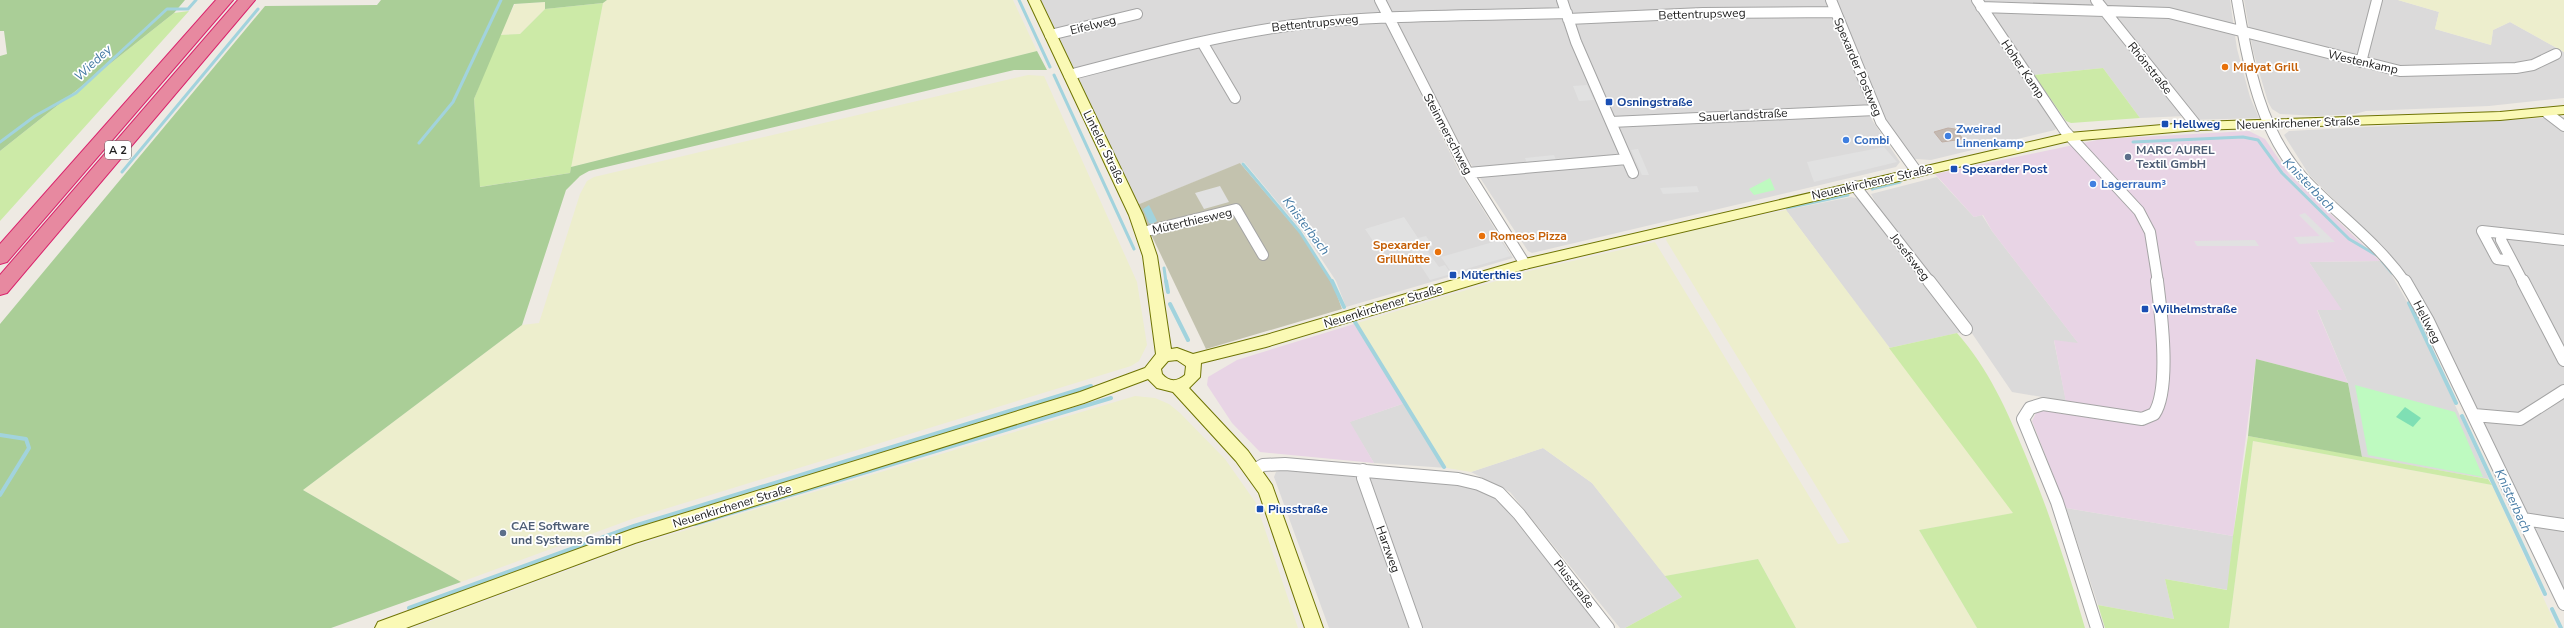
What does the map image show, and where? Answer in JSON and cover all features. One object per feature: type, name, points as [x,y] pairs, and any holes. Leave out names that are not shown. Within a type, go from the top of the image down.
[{"type":"highway","name":"A 2","points":[[0,257],[225,0]]},
{"type":"highway","name":"A 2","points":[[0,288],[247,0]]},
{"type":"main road","name":"Linteler Straße","points":[[1034,0],[1142,232],[1150,256],[1158,300],[1156,311],[1182,367]]},
{"type":"main road","name":"Neuenkirchener Straße","points":[[1182,367],[1257,347],[1266,341],[1525,264],[2069,137],[2197,126],[2547,112],[2564,110]]},
{"type":"main road","points":[[1182,367],[1166,385],[1155,376],[1156,362],[1182,367],[1226,438],[1254,470],[1266,490],[1274,510],[1314,628]]},
{"type":"main road","name":"Neuenkirchener Straße","points":[[384,628],[632,536],[1155,376]]},
{"type":"street","name":"Steinmerschweg","points":[[1380,0],[1468,173],[1525,264]]},
{"type":"street","points":[[1562,0],[1567,16],[1633,173]]},
{"type":"street","name":"Spexarder Postweg","points":[[1831,0],[1875,110],[1892,139],[1917,172]]},
{"type":"street","name":"Rhönstraße","points":[[2096,0],[2197,126]]},
{"type":"street","name":"Hellweg","points":[[2237,0],[2242,30],[2260,101],[2274,137],[2302,176],[2398,272],[2420,306],[2564,604]]},
{"type":"street","points":[[2360,62],[2377,0]]},
{"type":"street","name":"Westenkamp","points":[[1979,3],[2169,13],[2242,30],[2386,69],[2414,72],[2516,68],[2533,64],[2556,54]]},
{"type":"street","name":"Hoher Kamp","points":[[1979,3],[2069,137]]},
{"type":"street","name":"Bettentrupsweg","points":[[1069,75],[1202,42],[1285,25],[1389,18],[1836,12]]},
{"type":"street","name":"Eifelweg","points":[[1050,35],[1137,14]]},
{"type":"street","points":[[1202,42],[1235,98]]},
{"type":"street","name":"Sauerlandstraße","points":[[1611,122],[1875,110]]},
{"type":"street","points":[[2547,112],[2564,126]]},
{"type":"street","points":[[2069,137],[2139,211],[2147,224],[2156,270],[2163,332],[2160,394],[2158,408],[2154,415],[2142,419],[2043,404],[2030,406],[2026,410],[2023,419],[2057,502],[2097,628]]},
{"type":"street","points":[[1468,173],[1627,159]]},
{"type":"street","name":"Josefsweg","points":[[1855,186],[1966,329]]},
{"type":"street","name":"Müterthiesweg","points":[[1142,232],[1236,209],[1263,255]]},
{"type":"street","points":[[2512,261],[2497,259],[2482,231],[2564,240]]},
{"type":"street","points":[[2501,233],[2501,240],[2564,360]]},
{"type":"street","points":[[2474,415],[2520,419],[2564,391]]},
{"type":"street","name":"Piusstraße","points":[[1254,470],[1263,466],[1285,464],[1458,479],[1479,484],[1499,493],[1519,514],[1608,628]]},
{"type":"street","name":"Harzweg","points":[[1363,470],[1365,484],[1416,628]]},
{"type":"street","points":[[2523,519],[2564,525]]},
{"type":"shaded area","points":[[607,0],[1013,0],[1037,51],[571,167],[603,3]]},
{"type":"shaded area","points":[[1039,0],[1374,0],[1459,171],[1513,258],[1346,307],[1336,281],[1307,237],[1244,162],[1137,205]]},
{"type":"shaded area","points":[[1385,0],[1827,0],[1868,102],[1872,120],[1900,162],[1896,167],[1532,253],[1528,251],[1469,161]]},
{"type":"shaded area","points":[[1836,0],[1972,0],[2056,128],[2055,130],[1931,160],[1915,159],[1886,121]]},
{"type":"shaded area","points":[[1983,0],[2230,0],[2237,49],[2250,97],[2259,118],[2189,120],[2186,116],[2140,118],[2103,68],[2034,75]]},
{"type":"shaded area","points":[[2244,0],[2398,0],[2439,12],[2435,29],[2491,45],[2493,30],[2510,22],[2564,52],[2564,98],[2489,106],[2366,111],[2355,114],[2316,116],[2280,114],[2272,109],[2268,102],[2253,51]]},
{"type":"shaded area","points":[[2398,0],[2564,0],[2564,52],[2510,22],[2493,30],[2491,45],[2435,29],[2439,12]]},
{"type":"shaded area","points":[[546,2],[545,9],[520,34],[499,35],[515,4]]},
{"type":"shaded area","points":[[1028,75],[1044,76],[1137,282],[1147,345],[1139,361],[1131,366],[632,519],[461,582],[303,490],[522,325],[539,323],[580,194],[587,181],[594,177]]},
{"type":"shaded area","points":[[1587,85],[1594,100],[1579,101],[1573,86]]},
{"type":"shaded area","points":[[2564,117],[2564,589],[2416,287],[2382,247],[2310,176],[2284,135],[2289,131]]},
{"type":"shaded area","points":[[2249,131],[2265,139],[2289,174],[2380,261],[2309,262],[2342,310],[2317,310],[2348,383],[2256,359],[2233,536],[2066,508],[2032,421],[2037,411],[2046,409],[2068,413],[2054,340],[2078,343],[1992,231],[1983,215],[1974,217],[1935,174],[2102,139]]},
{"type":"shaded area","points":[[1884,147],[1897,162],[1814,182],[1807,162]]},
{"type":"shaded area","points":[[1638,149],[1649,175],[1642,175],[1631,150]]},
{"type":"shaded area","points":[[1554,155],[1556,160],[1527,163],[1525,158]]},
{"type":"shaded area","points":[[1240,163],[1304,238],[1332,281],[1342,309],[1206,349],[1137,205]]},
{"type":"shaded area","points":[[1937,177],[1974,217],[1982,215],[1992,231],[2079,344],[2054,341],[2066,401],[2012,392],[1969,329],[1883,216],[1871,194]]},
{"type":"shaded area","points":[[1220,186],[1229,202],[1204,209],[1195,193]]},
{"type":"shaded area","points":[[1697,186],[1699,192],[1663,194],[1660,188]]},
{"type":"shaded area","points":[[1851,197],[1860,199],[1962,332],[1889,348],[1786,210]]},
{"type":"shaded area","points":[[1786,210],[2014,513],[1919,530],[1977,628],[1796,628],[1758,559],[1665,576],[1592,483],[1543,448],[1471,472],[1447,468],[1354,324],[1529,271],[1655,242],[1838,544],[1850,542],[1666,240],[1667,236]]},
{"type":"shaded area","points":[[2305,213],[2335,242],[2299,244],[2294,237],[2320,236],[2299,215]]},
{"type":"shaded area","points":[[1404,217],[1418,238],[1426,236],[1433,246],[1426,249],[1439,267],[1445,265],[1451,274],[1430,280],[1405,242],[1379,250],[1365,229]]},
{"type":"shaded area","points":[[1500,240],[1511,256],[1452,273],[1441,257]]},
{"type":"shaded area","points":[[2255,240],[2259,246],[2197,246],[2194,241]]},
{"type":"shaded area","points":[[2380,261],[2390,272],[2409,305],[2489,479],[2362,457],[2348,383],[2317,309],[2341,310],[2309,262]]},
{"type":"shaded area","points":[[1354,324],[1405,403],[1350,422],[1374,463],[1260,452],[1232,423],[1207,385],[1208,377],[1237,360]]},
{"type":"shaded area","points":[[1135,396],[1155,398],[1169,404],[1180,413],[1225,459],[1256,503],[1298,628],[412,628],[633,546]]},
{"type":"shaded area","points":[[1405,403],[1447,468],[1374,463],[1349,422]]},
{"type":"shaded area","points":[[2253,441],[2492,485],[2557,628],[2229,628]]},
{"type":"shaded area","points":[[1543,448],[1592,483],[1682,597],[1625,628],[1620,628],[1510,492],[1471,472]]},
{"type":"shaded area","points":[[1286,469],[1471,486],[1495,496],[1513,515],[1601,628],[1329,628],[1274,477],[1276,472]]},
{"type":"shaded area","points":[[2066,508],[2233,536],[2228,590],[2165,579],[2174,619],[2098,605]]},
{"type":"green space","points":[[0,0],[185,0],[174,13],[0,151],[0,56],[7,54],[4,31],[0,31]]},
{"type":"green space","points":[[381,0],[607,0],[603,3],[545,9],[545,2],[514,4],[474,99],[480,187],[570,173],[571,167],[1037,51],[1047,70],[1014,70],[589,171],[580,176],[566,190],[522,325],[303,490],[461,582],[331,628],[0,628],[0,324],[265,6],[377,5]]},
{"type":"green space","points":[[603,3],[570,173],[479,187],[474,99],[499,35],[520,34],[545,9]]},
{"type":"green space","points":[[189,11],[0,221],[0,151],[174,13]]},
{"type":"green space","points":[[2103,68],[2140,118],[2071,123],[2066,121],[2034,75]]},
{"type":"green space","points":[[1770,178],[1775,190],[1754,195],[1749,189]]},
{"type":"green space","points":[[1957,333],[1978,360],[1996,390],[2018,438],[2034,475],[2050,519],[2085,628],[1977,628],[1919,530],[2013,513],[1889,348]]},
{"type":"green space","points":[[2256,359],[2348,383],[2362,457],[2248,436]]},
{"type":"green space","points":[[2355,385],[2455,412],[2483,477],[2368,455]]},
{"type":"green space","points":[[2405,407],[2421,418],[2413,427],[2396,417]]},
{"type":"green space","points":[[2248,436],[2488,479],[2492,485],[2253,441],[2229,628],[2105,628],[2098,605],[2174,619],[2165,579],[2227,590],[2233,536]]},
{"type":"green space","points":[[1758,559],[1796,628],[1625,628],[1682,597],[1665,576]]},
{"type":"water","points":[[1149,205],[1157,221],[1152,224],[1149,223],[1143,209]]},
{"type":"building","name":"Zweirad Linnenkamp","points":[[1948,128],[1955,129],[1963,139],[1942,142],[1934,132]]},
{"type":"waterway","name":"Wiedey","points":[[0,142],[35,116],[76,93],[167,9],[188,9],[196,0]]},
{"type":"waterway","points":[[419,143],[453,102],[501,0]]},
{"type":"waterway","points":[[1019,0],[1050,67]]},
{"type":"waterway","points":[[122,172],[258,9]]},
{"type":"waterway","points":[[1054,75],[1134,249]]},
{"type":"waterway","name":"Knisterbach","points":[[2133,142],[2243,137],[2258,140],[2282,173],[2349,239],[2378,256]]},
{"type":"waterway","name":"Knisterbach","points":[[1243,164],[1300,232],[1332,282]]},
{"type":"waterway","points":[[1872,189],[1900,182]]},
{"type":"waterway","points":[[1787,208],[1848,195]]},
{"type":"waterway","name":"Knisterbach","points":[[2382,261],[2392,273]]},
{"type":"waterway","points":[[1164,268],[1166,282]]},
{"type":"waterway","points":[[1166,281],[1168,292]]},
{"type":"waterway","name":"Knisterbach","points":[[1332,281],[1344,307]]},
{"type":"waterway","name":"Knisterbach","points":[[2409,303],[2456,403]]},
{"type":"waterway","points":[[1170,304],[1188,340]]},
{"type":"waterway","name":"Knisterbach","points":[[1355,322],[1444,467]]},
{"type":"waterway","points":[[409,608],[634,526],[1091,386]]},
{"type":"waterway","points":[[695,524],[1111,398]]},
{"type":"waterway","name":"Knisterbach","points":[[2462,416],[2545,594]]},
{"type":"waterway","name":"Wiedey","points":[[0,435],[26,439],[29,448],[0,495]]},
{"type":"waterway","name":"Knisterbach","points":[[2552,609],[2561,628]]},
{"type":"place","name":"Midyat Grill","points":[[2225,67]]},
{"type":"place","name":"Osningstraße","points":[[1609,102]]},
{"type":"place","name":"Hellweg","points":[[2165,124]]},
{"type":"place","name":"Zweirad Linnenkamp","points":[[1948,136]]},
{"type":"place","name":"Combi","points":[[1846,140]]},
{"type":"place","name":"MARC AUREL Textil GmbH","points":[[2128,157]]},
{"type":"place","name":"Spexarder Post","points":[[1954,169]]},
{"type":"place","name":"Lagerraum³","points":[[2093,184]]},
{"type":"place","name":"Romeos Pizza","points":[[1482,236]]},
{"type":"place","name":"Spexarder Grillhütte","points":[[1438,252]]},
{"type":"place","name":"Müterthies","points":[[1453,275]]},
{"type":"place","name":"Wilhelmstraße","points":[[2145,309]]},
{"type":"place","name":"Piusstraße","points":[[1260,509]]},
{"type":"place","name":"CAE Software und Systems GmbH","points":[[503,533]]}]
